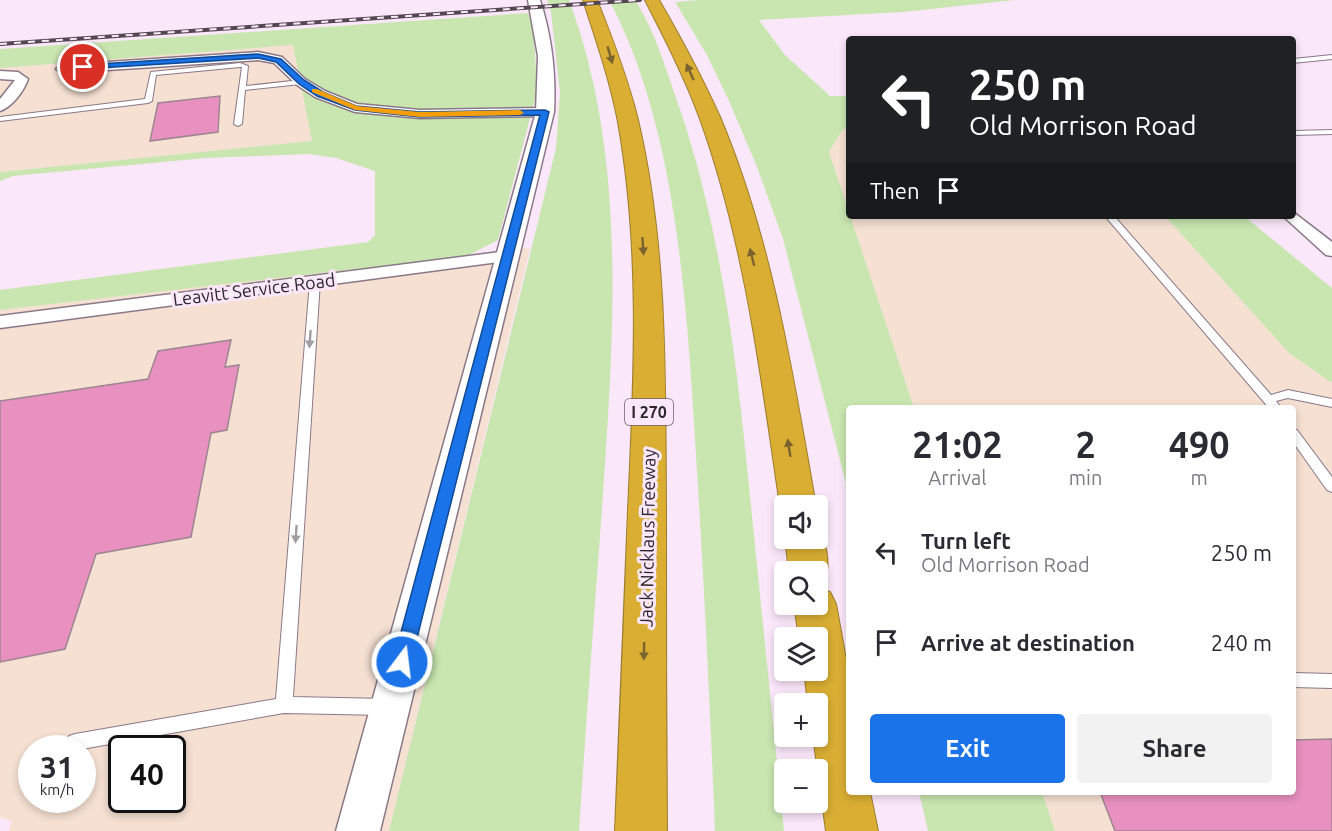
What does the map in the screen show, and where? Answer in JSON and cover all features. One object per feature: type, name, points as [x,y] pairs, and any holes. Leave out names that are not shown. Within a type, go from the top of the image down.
[{"type":"highway","name":"Jack Nicklaus Freeway","points":[[590,0],[605,36],[626,108],[642,230],[650,391],[641,831]]},
{"type":"highway","points":[[652,0],[673,34],[701,95],[737,197],[769,327],[796,495]]},
{"type":"highway","points":[[817,615],[846,794]]},
{"type":"highway","points":[[846,795],[852,831]]},
{"type":"street","points":[[358,831],[545,112],[548,83],[546,48],[534,0]]},
{"type":"street","points":[[62,69],[258,56],[278,60],[301,82],[320,94],[355,108],[420,114],[545,112]]},
{"type":"street","points":[[0,75],[14,75],[22,79],[19,87],[0,107]]},
{"type":"street","points":[[1295,219],[1332,251]]},
{"type":"street","name":"Leavitt Service Road","points":[[0,322],[508,256]]},
{"type":"lane","points":[[1296,61],[1332,57]]},
{"type":"lane","points":[[0,119],[148,101],[153,73],[223,65],[245,66],[238,124]]},
{"type":"lane","points":[[242,88],[301,82]]},
{"type":"lane","points":[[1296,133],[1332,132]]},
{"type":"lane","points":[[1112,219],[1272,403],[1288,394],[1332,403]]},
{"type":"lane","points":[[284,705],[315,281]]},
{"type":"lane","points":[[1296,437],[1332,487]]},
{"type":"lane","points":[[1296,681],[1332,681]]},
{"type":"lane","points":[[96,738],[284,705],[391,707]]},
{"type":"shaded area","points":[[293,45],[312,141],[0,172],[0,68]]},
{"type":"shaded area","points":[[843,129],[846,129],[846,204],[829,152]]},
{"type":"shaded area","points":[[851,219],[1168,219],[1289,353],[1332,383],[1332,831],[1055,831],[1043,795],[1296,795],[1296,405],[913,405]]},
{"type":"shaded area","points":[[530,248],[389,831],[9,831],[12,821],[0,817],[0,310]]},
{"type":"green space","points":[[547,0],[569,0],[588,61],[601,124],[609,188],[612,252],[610,381],[579,831],[389,831],[556,148],[560,92],[551,12]]},
{"type":"green space","points":[[609,0],[635,0],[655,39],[695,157],[718,256],[740,405],[777,759],[774,759],[774,813],[782,813],[784,831],[715,831],[699,502],[683,282],[664,163],[650,105],[632,51]]},
{"type":"green space","points":[[698,0],[1015,0],[903,12],[759,20],[785,55],[830,96],[846,96],[846,129],[843,129],[829,152],[846,203],[846,219],[851,219],[913,405],[846,405],[846,483],[783,239],[757,167],[729,101],[707,55],[675,2]]},
{"type":"green space","points":[[528,13],[534,31],[537,92],[498,240],[467,256],[0,310],[0,290],[368,242],[375,235],[375,171],[336,158],[309,154],[206,158],[13,176],[0,181],[0,172],[312,141],[293,45],[0,68],[0,49]]},
{"type":"green space","points":[[1168,219],[1248,219],[1332,288],[1332,383],[1289,353]]},
{"type":"green space","points":[[920,795],[1043,795],[1055,831],[928,831]]},
{"type":"building","points":[[220,96],[218,132],[150,141],[158,103]]},
{"type":"building","points":[[231,340],[225,367],[239,365],[227,430],[211,433],[191,537],[96,554],[65,649],[0,662],[0,401],[148,379],[158,351]]},
{"type":"building","points":[[1332,739],[1332,831],[1115,831],[1101,795],[1296,795],[1296,740]]},
{"type":"railway","points":[[0,44],[640,0]]},
{"type":"slow traffic","points":[[314,91],[355,108],[420,114],[520,113]]},
{"type":"route","points":[[83,67],[258,56],[278,60],[301,82],[320,94],[355,108],[420,114],[545,112],[537,150],[402,662]]}]
